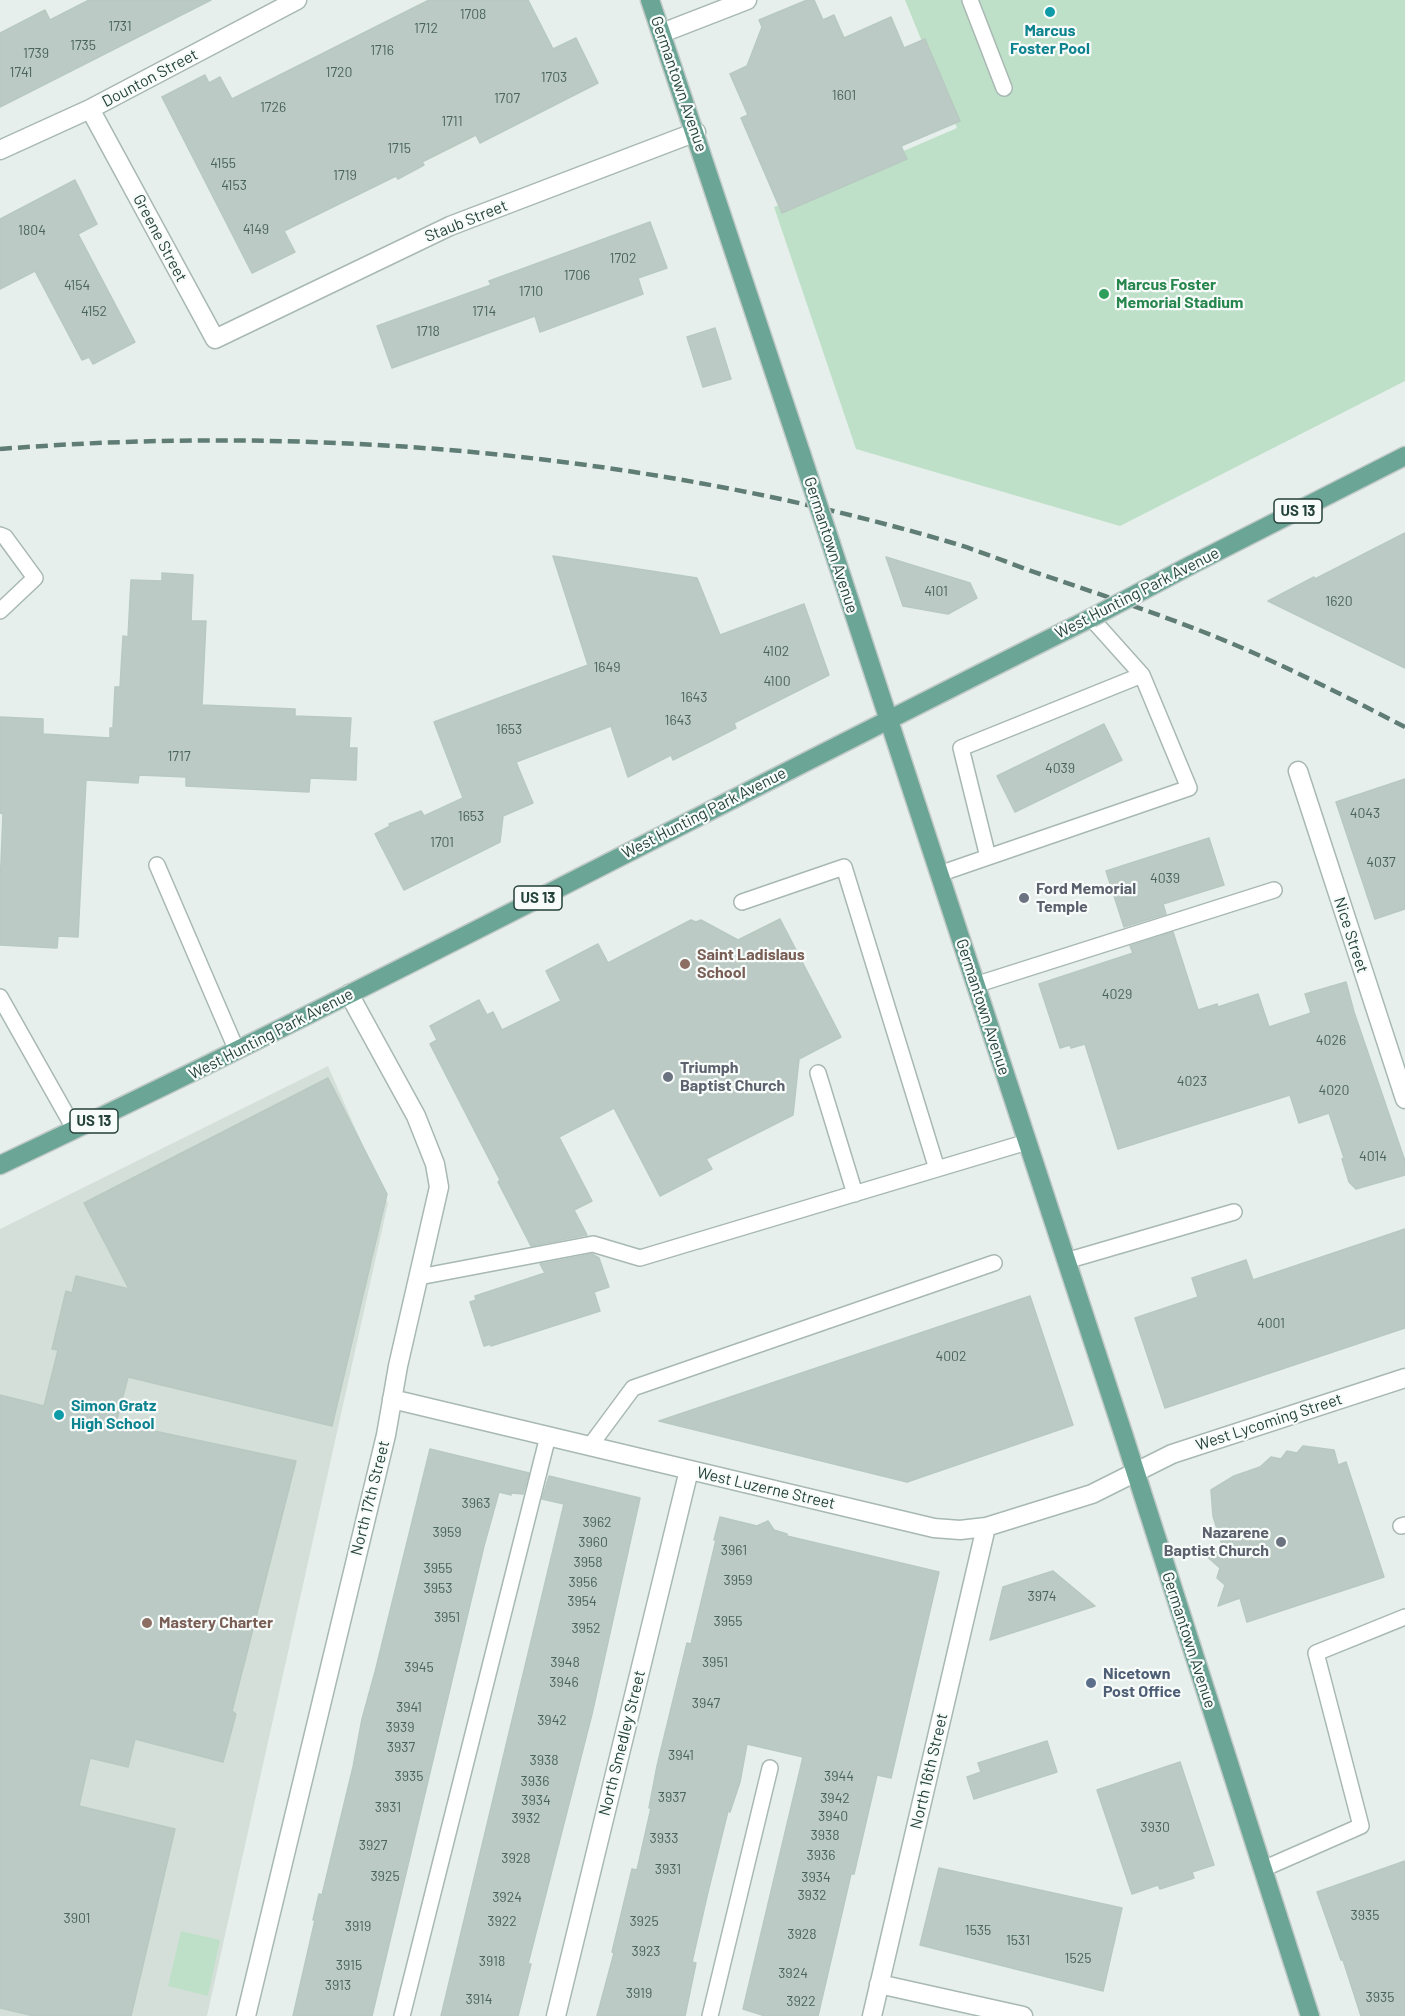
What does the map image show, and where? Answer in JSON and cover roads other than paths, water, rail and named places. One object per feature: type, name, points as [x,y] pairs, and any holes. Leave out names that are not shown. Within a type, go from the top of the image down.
[{"type":"main road","name":"Germantown Avenue","points":[[650,0],[696,132],[1311,2016]]},
{"type":"main road","name":"West Hunting Park Avenue","points":[[0,1165],[237,1051],[1091,618],[1405,456]]},
{"type":"street","name":"Dounton Street","points":[[0,150],[90,109],[297,0]]},
{"type":"street","points":[[662,33],[747,0]]},
{"type":"street","name":"Greene Street","points":[[90,109],[215,339],[244,325]]},
{"type":"street","name":"Staub Street","points":[[244,325],[450,226],[696,132]]},
{"type":"street","name":"Nice Street","points":[[1298,771],[1405,1099]]},
{"type":"street","name":"North 17th Street","points":[[246,2016],[386,1435],[398,1366],[438,1198],[438,1175],[416,1116],[349,994]]},
{"type":"street","name":"West Lycoming Street","points":[[1135,1472],[1172,1454],[1405,1378]]},
{"type":"street","name":"West Luzerne Street","points":[[392,1399],[934,1528],[960,1530],[986,1527],[1092,1494],[1135,1472]]},
{"type":"street","name":"North Smedley Street","points":[[556,2016],[689,1470]]},
{"type":"street","name":"North 16th Street","points":[[872,2016],[986,1527]]},
{"type":"street","points":[[879,1984],[1023,2016]]},
{"type":"lane","points":[[970,0],[1004,88]]},
{"type":"lane","points":[[0,535],[5,537],[35,578],[0,610]]},
{"type":"lane","points":[[939,874],[1189,788],[1142,675],[1091,618]]},
{"type":"lane","points":[[988,857],[961,748],[1142,675]]},
{"type":"lane","points":[[157,865],[237,1051]]},
{"type":"lane","points":[[742,902],[844,867],[937,1169]]},
{"type":"lane","points":[[975,985],[1274,890]]},
{"type":"lane","points":[[0,997],[75,1130]]},
{"type":"lane","points":[[818,1073],[855,1194]]},
{"type":"lane","points":[[419,1278],[593,1244],[640,1258],[1027,1142]]},
{"type":"lane","points":[[1066,1261],[1234,1212]]},
{"type":"lane","points":[[590,1446],[633,1388],[994,1263]]},
{"type":"lane","points":[[402,2016],[548,1436]]},
{"type":"lane","points":[[1263,1869],[1361,1826],[1316,1653],[1405,1617]]},
{"type":"lane","points":[[710,2016],[770,1768]]},
{"type":"railway","points":[[0,449],[119,442],[239,440],[360,444],[481,453],[601,467],[720,487],[838,512],[976,550],[1221,639],[1291,670],[1405,727]]},
{"type":"place","name":"Marcus Foster Pool","points":[[1050,12]]},
{"type":"place","name":"Marcus Foster Memorial Stadium","points":[[1104,294]]},
{"type":"place","name":"Ford Memorial Temple","points":[[1024,898]]},
{"type":"place","name":"Saint Ladislaus School","points":[[685,964]]},
{"type":"place","name":"Triumph Baptist Church","points":[[668,1077]]},
{"type":"place","name":"Simon Gratz High School","points":[[59,1415]]},
{"type":"place","name":"Nazarene Baptist Church","points":[[1281,1542]]},
{"type":"place","name":"Mastery Charter","points":[[147,1623]]},
{"type":"place","name":"Nicetown Post Office","points":[[1091,1683]]}]
